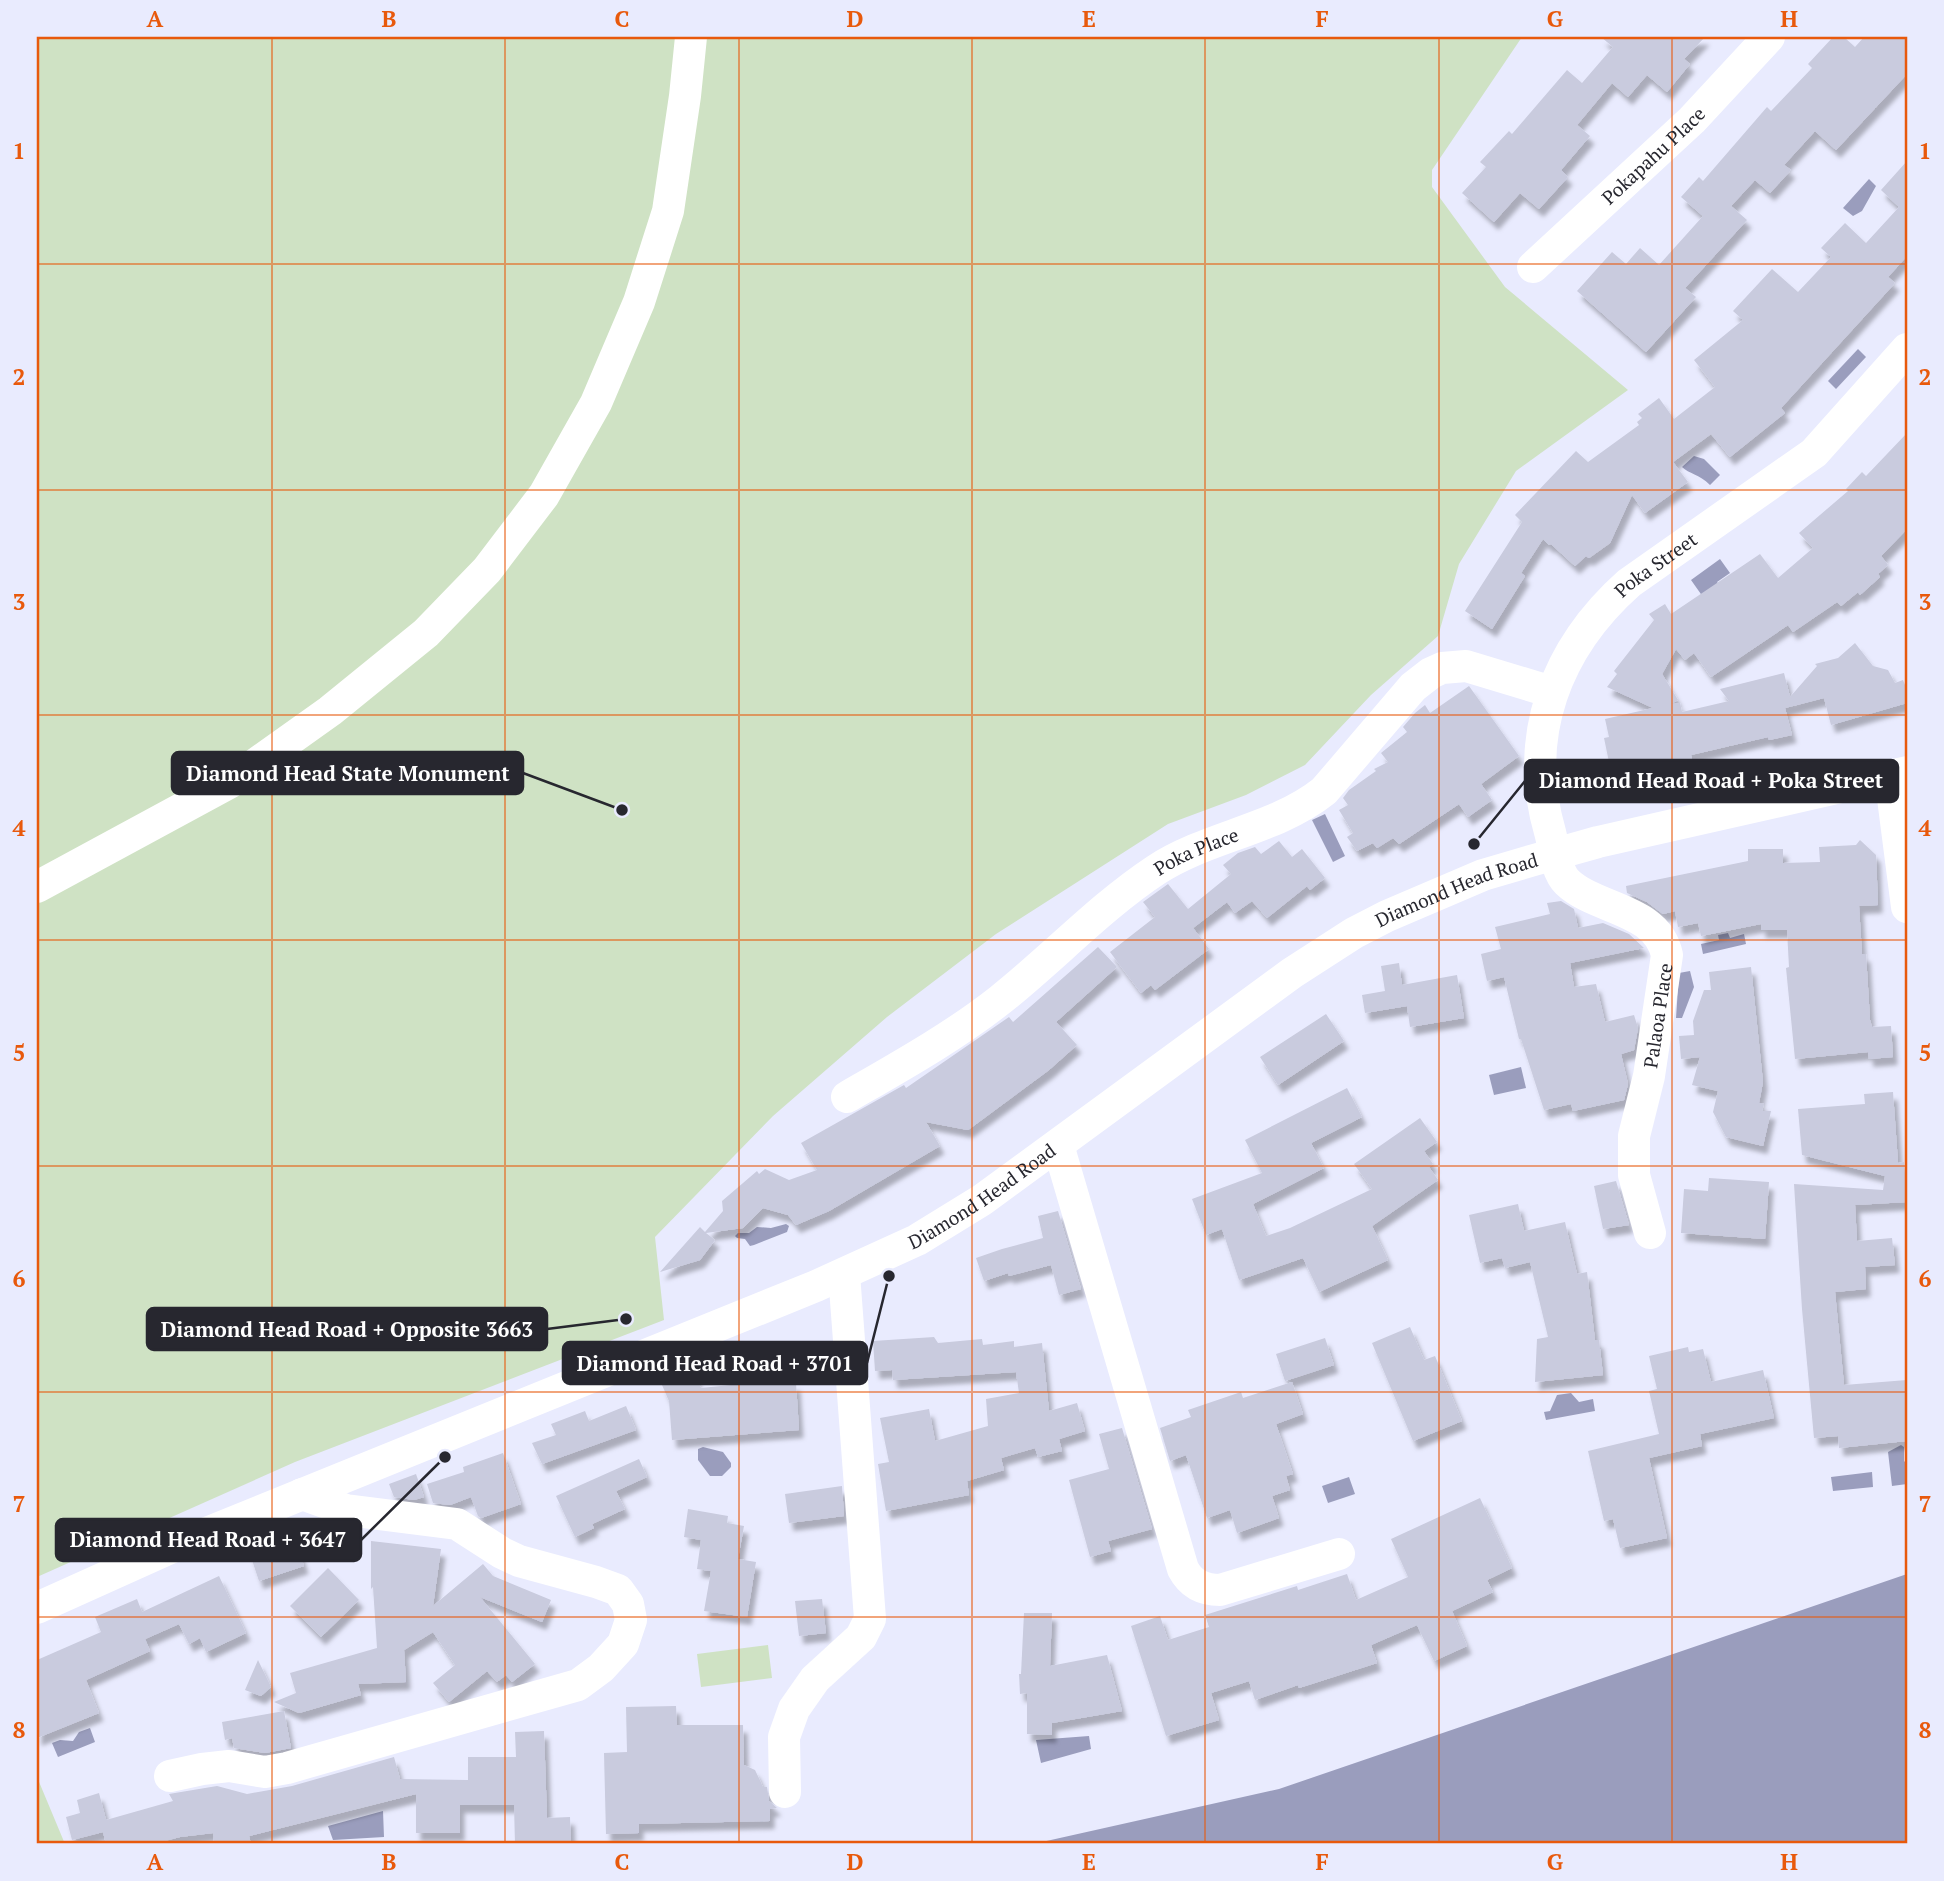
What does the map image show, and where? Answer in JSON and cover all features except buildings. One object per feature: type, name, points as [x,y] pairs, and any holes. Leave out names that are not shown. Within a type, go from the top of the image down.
[{"type":"street","points":[[37,887],[229,783],[330,711],[426,633],[495,559],[544,495],[596,403],[639,302],[668,211],[691,37]]},
{"type":"street","name":"Pokapahu Place","points":[[1533,267],[1692,120],[1769,37]]},
{"type":"street","name":"Poka Street","points":[[1556,854],[1543,807],[1539,780],[1541,741],[1552,692],[1575,644],[1609,601],[1629,583],[1814,453],[1907,349]]},
{"type":"street","name":"Poka Place","points":[[847,1097],[973,1020],[1137,883],[1167,863],[1204,845],[1294,811],[1309,802],[1330,783],[1413,687],[1432,673],[1443,668],[1466,666],[1552,692]]},
{"type":"street","points":[[1899,773],[1907,906]]},
{"type":"street","name":"Diamond Head Road","points":[[37,1608],[177,1545],[884,1257],[950,1221],[1293,973],[1354,933],[1434,894],[1483,875],[1556,854],[1899,773]]},
{"type":"street","name":"Palaoa Place","points":[[1556,854],[1561,875],[1568,883],[1652,927],[1665,945],[1667,964],[1655,1043],[1635,1128],[1633,1156],[1634,1175],[1650,1233]]},
{"type":"street","points":[[1058,1145],[1187,1577],[1202,1588],[1220,1590],[1339,1554]]},
{"type":"street","points":[[786,1792],[784,1737],[794,1709],[816,1679],[861,1637],[870,1619],[844,1274]]},
{"type":"street","points":[[170,1776],[229,1766],[265,1772],[287,1768],[565,1689],[578,1685],[601,1668],[623,1644],[631,1620],[628,1604],[618,1590],[519,1561],[457,1524],[346,1510],[302,1494]]},
{"type":"green space","points":[[37,37],[1522,37],[1432,170],[1432,187],[1505,287],[1628,390],[1516,471],[1459,564],[1438,636],[1371,695],[1305,765],[1246,795],[1168,824],[996,934],[887,1017],[773,1116],[655,1237],[664,1320],[295,1462],[37,1577]]},
{"type":"green space","points":[[768,1645],[772,1678],[701,1687],[697,1654]]},
{"type":"green space","points":[[37,1777],[65,1844],[37,1844]]},
{"type":"water","points":[[1869,179],[1876,186],[1862,211],[1853,216],[1843,208]]},
{"type":"water","points":[[1858,349],[1866,357],[1836,389],[1828,381]]},
{"type":"water","points":[[1694,456],[1704,459],[1720,475],[1710,485],[1682,467]]},
{"type":"water","points":[[1720,559],[1730,573],[1717,582],[1720,586],[1703,597],[1691,580]]},
{"type":"water","points":[[1325,814],[1345,856],[1333,862],[1312,820]]},
{"type":"water","points":[[1728,933],[1730,938],[1744,934],[1746,944],[1703,954],[1701,944],[1719,940],[1718,935]]},
{"type":"water","points":[[1690,971],[1694,987],[1682,1018],[1676,1018],[1679,973]]},
{"type":"water","points":[[1521,1067],[1526,1088],[1494,1095],[1489,1075]]},
{"type":"water","points":[[786,1224],[789,1226],[787,1232],[750,1246],[745,1239],[735,1236],[738,1233],[749,1233],[757,1227],[771,1228]]},
{"type":"water","points":[[1571,1393],[1579,1402],[1593,1399],[1595,1411],[1546,1420],[1544,1412],[1550,1411],[1557,1395]]},
{"type":"water","points":[[1901,1445],[1904,1447],[1904,1461],[1907,1464],[1907,1484],[1892,1486],[1888,1452]]},
{"type":"water","points":[[703,1447],[723,1452],[731,1463],[731,1467],[722,1476],[710,1476],[698,1460],[698,1449]]},
{"type":"water","points":[[1872,1472],[1873,1487],[1833,1491],[1831,1477]]},
{"type":"water","points":[[1349,1477],[1355,1494],[1328,1503],[1322,1486]]},
{"type":"water","points":[[1907,1574],[1907,1844],[1033,1844],[1279,1789]]},
{"type":"water","points":[[90,1728],[95,1742],[58,1757],[52,1743],[60,1740],[73,1741],[79,1732]]},
{"type":"water","points":[[1089,1736],[1091,1749],[1041,1763],[1036,1740]]},
{"type":"water","points":[[383,1811],[384,1837],[333,1840],[328,1826]]},
{"type":"place","name":"Diamond Head State Monument","points":[[622,810]]},
{"type":"place","name":"Diamond Head Road + Poka Street","points":[[1474,844]]},
{"type":"place","name":"Diamond Head Road + 3701","points":[[889,1276]]},
{"type":"place","name":"Diamond Head Road + Opposite 3663","points":[[626,1319]]},
{"type":"place","name":"Diamond Head Road + 3647","points":[[445,1457]]}]
